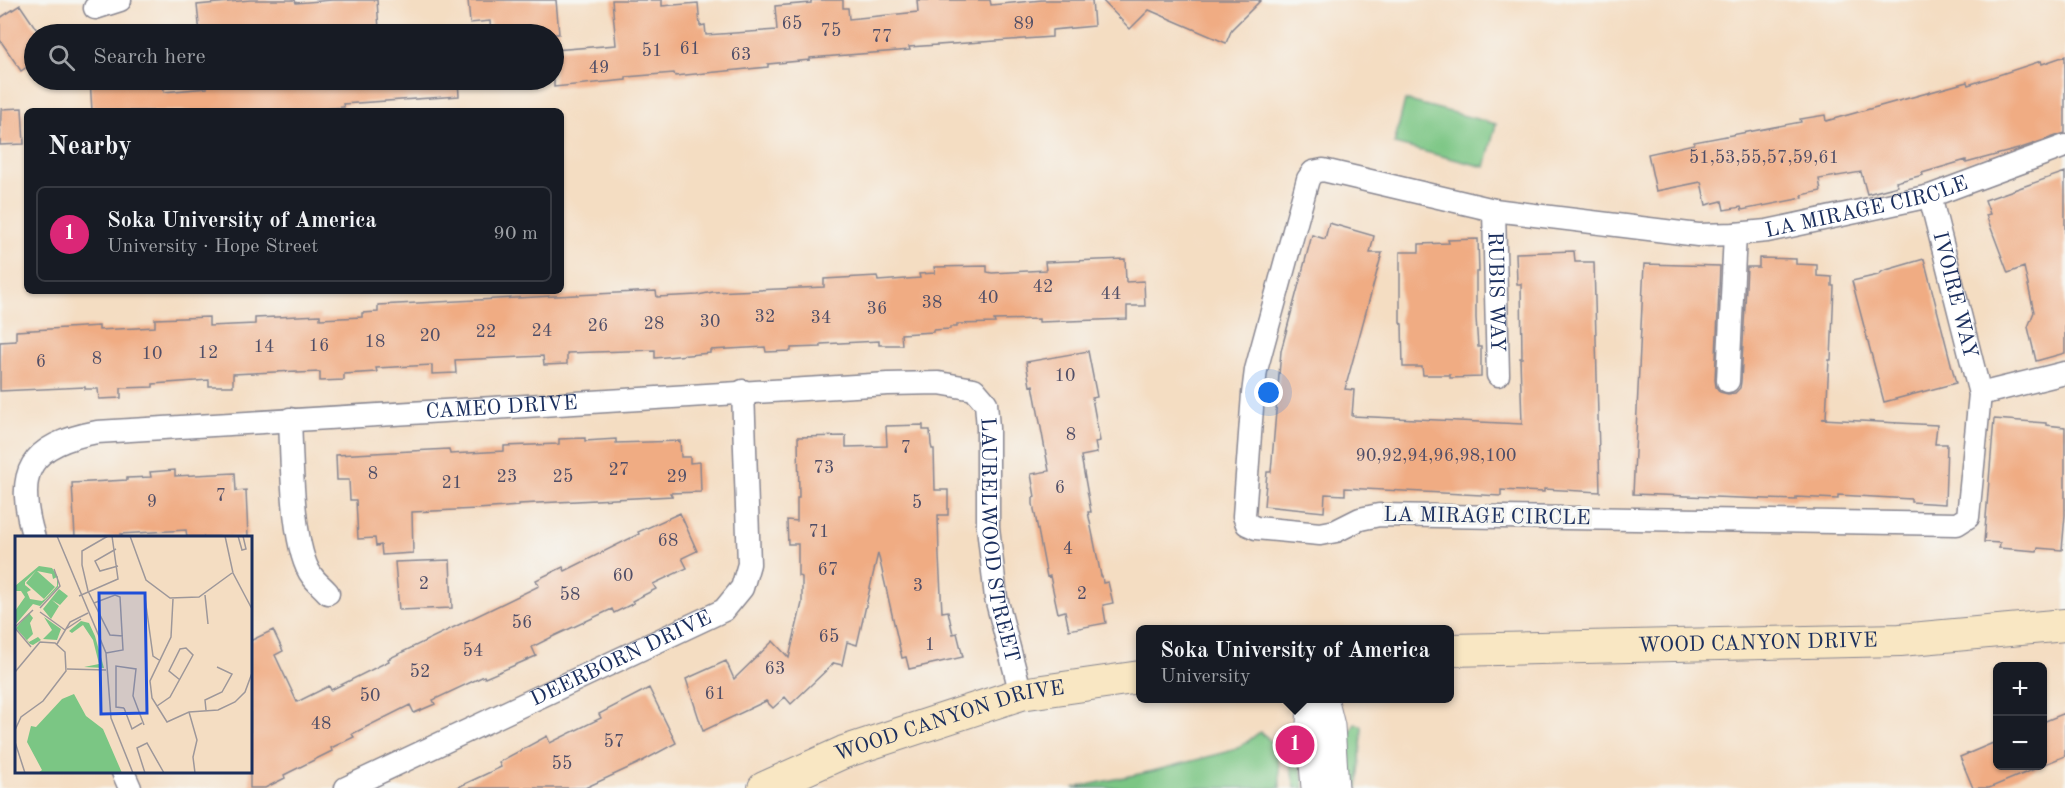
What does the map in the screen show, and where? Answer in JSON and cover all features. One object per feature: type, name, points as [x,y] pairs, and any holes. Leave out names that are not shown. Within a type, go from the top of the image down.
[{"type":"main road","name":"WOOD CANYON DRIVE","points":[[1454,650],[1900,640],[2065,625]]},
{"type":"main road","name":"WOOD CANYON DRIVE","points":[[764,788],[844,752],[1021,694],[1136,678]]},
{"type":"street","points":[[95,8],[120,0]]},
{"type":"street","name":"LA MIRAGE CIRCLE","points":[[1980,394],[1968,517],[1957,524],[1379,514],[1360,519],[1336,531],[1320,534],[1256,528],[1247,524],[1244,516],[1256,370],[1308,179],[1313,172],[1323,170],[1494,210],[1698,235],[1735,234],[1767,231],[1930,196],[2065,146]]},
{"type":"street","name":"IVOIRE WAY","points":[[1930,196],[1980,394]]},
{"type":"street","name":"RUBIS WAY","points":[[1494,210],[1498,375]]},
{"type":"street","points":[[1728,381],[1735,234]]},
{"type":"street","points":[[1980,394],[2065,372]]},
{"type":"street","name":"CAMEO DRIVE","points":[[34,536],[26,500],[27,478],[36,459],[49,447],[72,437],[97,432],[743,391],[939,383],[975,389]]},
{"type":"street","name":"LAURELWOOD STREET","points":[[975,389],[986,403],[988,526],[996,598],[1021,694]]},
{"type":"street","name":"DEERBORN DRIVE","points":[[346,788],[724,610],[742,588],[749,564],[743,391]]},
{"type":"street","points":[[290,419],[300,549],[311,575],[328,593]]},
{"type":"street","points":[[1311,703],[1310,726],[1315,788]]},
{"type":"street","points":[[1325,703],[1331,726],[1335,788]]},
{"type":"street","points":[[124,773],[130,788]]},
{"type":"green space","points":[[1405,100],[1496,124],[1485,167],[1394,144]]},
{"type":"green space","points":[[1355,723],[1362,726],[1358,788],[1350,788],[1348,737]]},
{"type":"green space","points":[[1288,728],[1298,746],[1304,788],[1295,788],[1284,737]]},
{"type":"green space","points":[[1260,732],[1275,749],[1279,764],[1280,788],[1073,788],[1227,752],[1240,747]]},
{"type":"building","points":[[250,0],[295,0],[296,3],[377,0],[379,24],[199,24],[197,5]]},
{"type":"building","points":[[468,0],[556,0],[558,24],[490,24],[490,21],[470,23]]},
{"type":"building","points":[[612,0],[662,0],[662,6],[698,3],[700,26],[705,25],[706,35],[777,30],[775,6],[811,3],[811,0],[843,0],[843,8],[848,8],[849,19],[918,12],[917,0],[990,0],[991,5],[1042,0],[1092,0],[1094,26],[1052,30],[1052,37],[909,47],[910,50],[810,58],[810,60],[768,64],[768,67],[675,76],[674,73],[626,77],[626,80],[564,86],[564,49],[616,45]]},
{"type":"building","points":[[1102,0],[1261,0],[1232,29],[1226,43],[1149,10],[1130,29]]},
{"type":"building","points":[[20,5],[33,24],[24,24],[24,69],[21,71],[0,40],[0,18]]},
{"type":"building","points":[[2065,56],[2065,133],[2018,149],[1966,163],[1966,160],[1922,173],[1923,175],[1896,182],[1898,186],[1867,194],[1861,172],[1819,179],[1821,191],[1802,195],[1803,198],[1742,210],[1741,207],[1724,210],[1722,201],[1706,205],[1701,182],[1656,191],[1648,154],[1694,144],[1694,142],[1801,122],[1800,119],[1825,115],[1826,121],[1967,82],[1968,85],[2041,61],[2042,64]]},
{"type":"building","points":[[91,90],[164,90],[164,92],[186,90],[459,90],[459,96],[343,104],[344,107],[333,108],[92,108]]},
{"type":"building","points":[[22,108],[24,144],[0,145],[1,109]]},
{"type":"building","points":[[2065,172],[2065,353],[2036,361],[2028,327],[2034,312],[2024,267],[2008,273],[1986,215],[1990,214],[1985,200]]},
{"type":"building","points":[[1329,223],[1374,236],[1370,253],[1382,253],[1345,389],[1354,390],[1352,416],[1522,424],[1521,284],[1517,284],[1516,253],[1574,251],[1575,262],[1594,262],[1600,492],[1544,489],[1544,492],[1501,490],[1501,496],[1345,488],[1345,495],[1325,494],[1324,512],[1264,506],[1267,472],[1271,472],[1281,351],[1312,235],[1325,239]]},
{"type":"building","points":[[1478,239],[1479,272],[1476,272],[1476,318],[1478,347],[1481,347],[1481,377],[1450,378],[1450,375],[1423,375],[1422,367],[1403,367],[1402,324],[1400,323],[1400,252],[1419,252],[1419,244]]},
{"type":"building","points":[[1759,258],[1796,259],[1796,264],[1817,265],[1817,276],[1832,277],[1832,286],[1834,286],[1831,360],[1829,360],[1826,418],[1822,419],[1937,425],[1935,444],[1947,444],[1945,504],[1911,502],[1911,499],[1838,495],[1838,499],[1796,497],[1796,500],[1633,494],[1644,264],[1720,266],[1715,380],[1720,392],[1728,394],[1735,393],[1740,388],[1747,267],[1759,267]]},
{"type":"building","points":[[1125,259],[1126,282],[1144,281],[1145,306],[1127,306],[1127,319],[1039,322],[1039,319],[994,320],[995,323],[957,324],[957,327],[950,327],[950,329],[901,334],[902,345],[879,345],[879,341],[821,344],[821,347],[791,348],[791,351],[766,352],[765,347],[710,350],[710,353],[655,358],[655,350],[567,353],[567,364],[544,365],[543,356],[455,360],[456,373],[432,374],[432,365],[376,368],[377,372],[344,374],[344,380],[320,381],[320,372],[233,374],[233,386],[209,386],[209,380],[153,384],[153,387],[121,388],[121,398],[99,399],[98,389],[85,389],[85,387],[0,391],[0,342],[16,341],[16,331],[99,326],[99,330],[155,327],[155,319],[209,317],[209,326],[255,324],[255,318],[320,315],[320,319],[362,317],[362,313],[378,312],[378,305],[656,291],[657,297],[698,295],[713,292],[824,287],[824,279],[877,276],[878,281],[920,278],[919,274],[935,273],[934,267],[987,266],[987,272],[992,273],[1046,270],[1045,262]]},
{"type":"building","points":[[1924,259],[1956,383],[1884,402],[1852,281],[1878,275],[1883,271]]},
{"type":"building","points":[[1088,351],[1097,397],[1092,398],[1100,441],[1095,442],[1097,453],[1081,456],[1091,512],[1088,512],[1101,576],[1103,583],[1108,582],[1113,603],[1103,605],[1106,623],[1069,630],[1065,611],[1058,613],[1050,576],[1047,577],[1033,504],[1035,497],[1031,474],[1049,471],[1033,385],[1030,386],[1026,362]]},
{"type":"building","points":[[1994,419],[2046,423],[2046,425],[2065,427],[2065,515],[2062,550],[1999,548],[2000,543],[1984,542]]},
{"type":"building","points":[[923,425],[923,430],[930,430],[931,445],[934,449],[935,490],[948,490],[948,515],[938,515],[942,612],[948,611],[953,634],[957,633],[963,657],[909,669],[906,657],[902,658],[878,553],[857,645],[847,642],[842,665],[834,663],[791,704],[785,697],[773,708],[766,701],[703,731],[686,679],[726,661],[734,679],[773,641],[789,658],[802,603],[802,577],[798,576],[798,544],[788,544],[787,520],[797,521],[798,437],[846,436],[846,447],[887,446],[886,426]]},
{"type":"building","points":[[585,438],[585,441],[616,439],[616,443],[680,441],[681,457],[690,457],[690,463],[700,462],[701,492],[670,493],[672,496],[412,512],[413,553],[382,555],[381,545],[376,546],[375,538],[358,539],[356,500],[350,500],[349,480],[337,480],[336,455],[449,449],[450,454],[504,451],[504,446],[559,444],[559,439]]},
{"type":"building","points":[[175,470],[175,476],[235,473],[236,491],[246,490],[248,536],[187,536],[186,530],[121,534],[122,536],[75,536],[72,483],[151,477],[150,472]]},
{"type":"building","points":[[680,513],[697,551],[682,558],[687,568],[653,584],[656,589],[632,601],[634,603],[614,613],[612,609],[532,647],[536,656],[485,678],[484,676],[433,700],[435,704],[414,713],[410,705],[352,734],[354,737],[331,748],[332,751],[284,775],[285,778],[265,788],[250,788],[252,640],[273,630],[283,651],[275,655],[297,702],[329,686],[331,690],[389,661],[388,659],[539,586],[536,580],[563,567],[565,571],[639,534],[638,532]]},
{"type":"building","points":[[450,560],[452,608],[399,610],[395,562]]},
{"type":"building","points":[[649,688],[676,743],[637,764],[585,788],[456,788],[501,767],[499,762],[547,736],[550,743],[601,718],[599,714]]},
{"type":"building","points":[[2065,713],[2065,756],[2047,763],[2047,720]]},
{"type":"building","points":[[1993,743],[1993,770],[2032,770],[1989,788],[1973,788],[1960,757]]},
{"type":"place","name":"Soka University of America","points":[[1295,745]]}]
